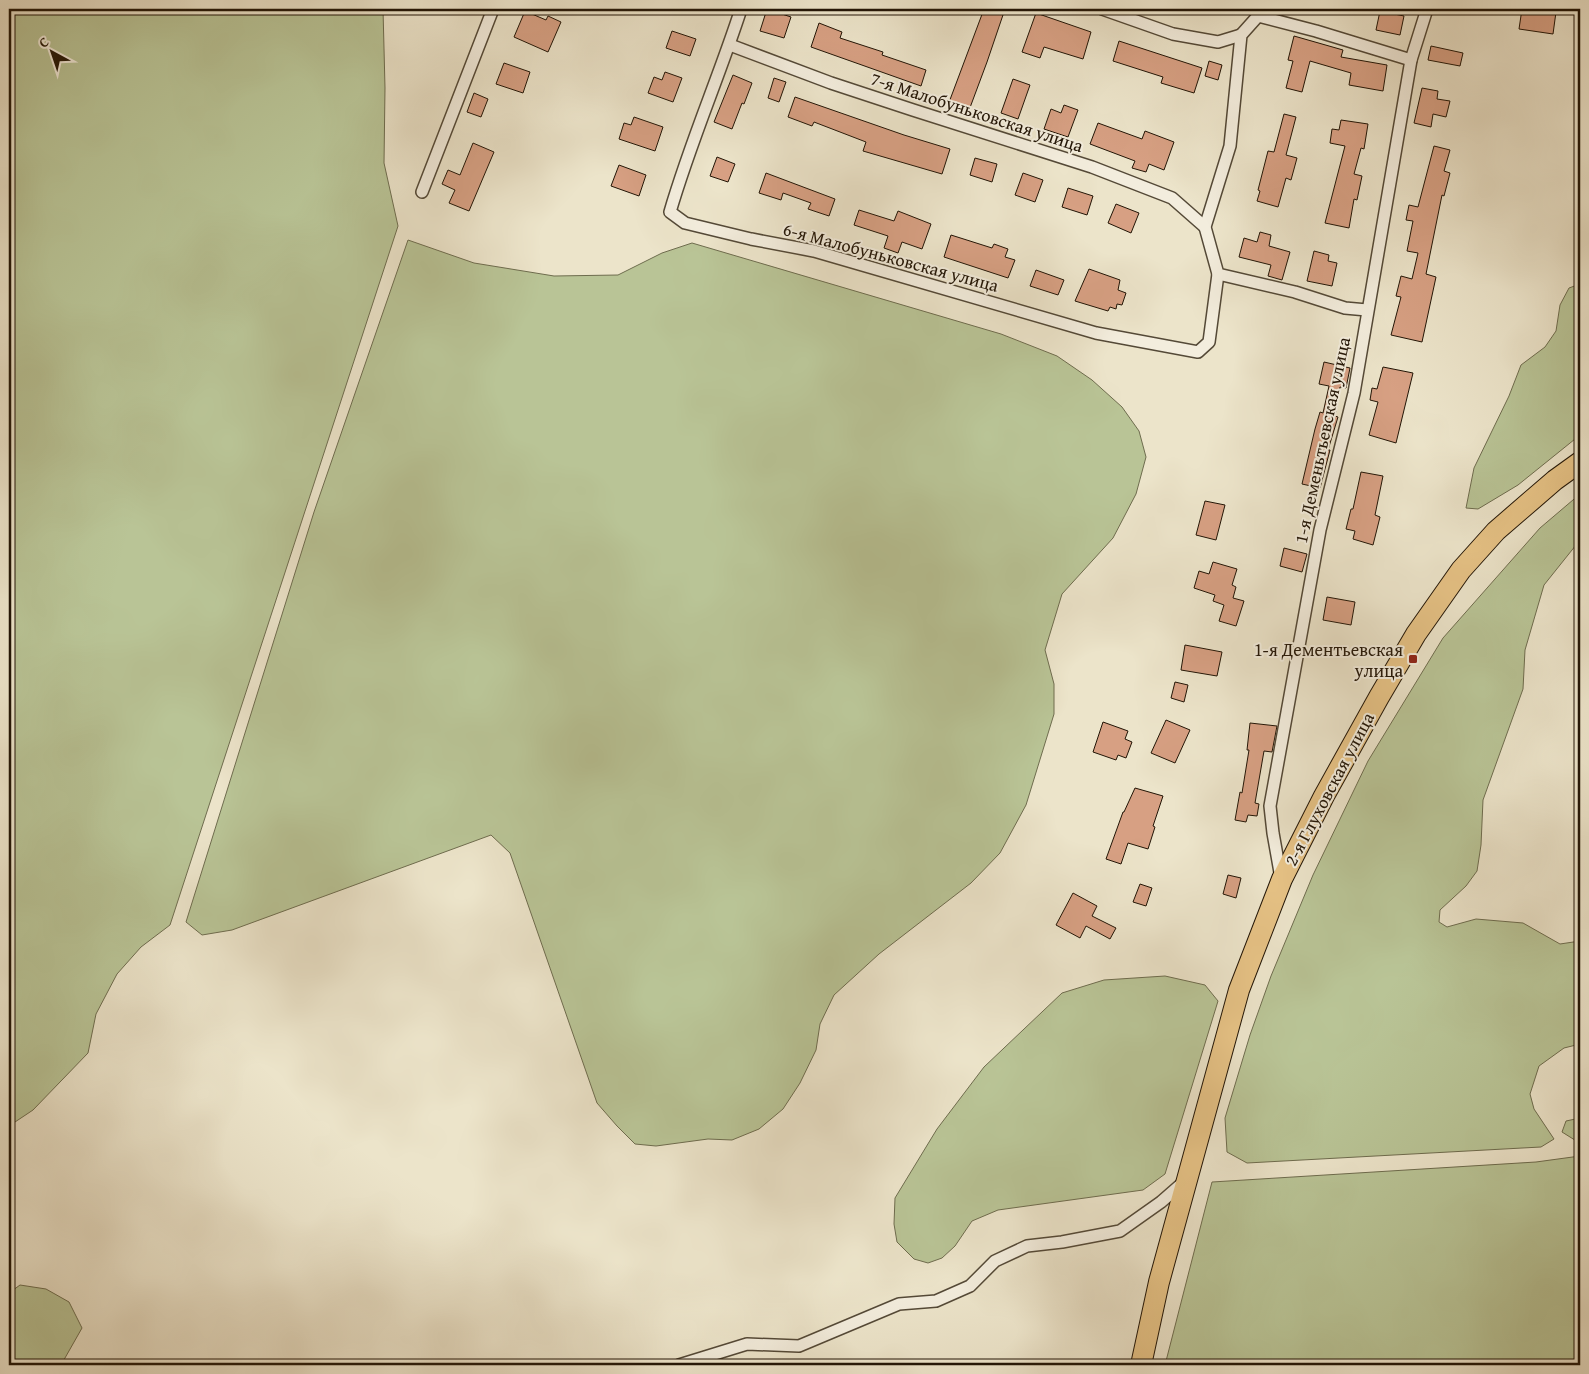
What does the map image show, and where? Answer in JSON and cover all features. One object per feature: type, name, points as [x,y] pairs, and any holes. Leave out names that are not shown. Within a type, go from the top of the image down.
[{"type":"highway","name":"2-я Глуховская улица","points":[[1141,1365],[1159,1282],[1239,990],[1282,879],[1324,796],[1379,696],[1416,634],[1461,570],[1496,531],[1555,480],[1580,462]]},
{"type":"street","points":[[422,192],[493,9]]},
{"type":"street","points":[[730,45],[741,9]]},
{"type":"street","points":[[1102,9],[1173,34],[1218,42],[1241,35],[1258,16],[1316,31],[1411,60]]},
{"type":"street","name":"1-я Деменьтьевская улица","points":[[1282,879],[1270,806],[1320,530],[1354,393],[1411,60],[1427,9]]},
{"type":"street","points":[[1241,35],[1230,146],[1205,227],[1218,274],[1295,292],[1345,308],[1367,310]]},
{"type":"street","name":"7-я Малобуньковская улица","points":[[730,45],[876,98],[1110,174],[1172,198],[1205,227]]},
{"type":"street","name":"6-я Малобуньковская улица","points":[[730,45],[680,176],[670,212],[684,223],[750,239],[814,251],[1096,333],[1198,352],[1209,342],[1218,274]]},
{"type":"street","points":[[679,1365],[748,1344],[799,1346],[899,1304],[936,1301],[970,1286],[995,1261],[1027,1246],[1062,1242],[1120,1231],[1161,1202],[1187,1179]]},
{"type":"green space","points":[[9,9],[383,9],[384,163],[398,226],[170,925],[141,947],[117,974],[96,1014],[88,1053],[33,1110],[9,1126]]},
{"type":"green space","points":[[408,240],[474,263],[554,276],[618,275],[662,253],[692,243],[1001,334],[1057,356],[1092,380],[1122,407],[1139,431],[1146,457],[1136,494],[1113,538],[1062,594],[1045,650],[1054,684],[1054,714],[1026,805],[1000,853],[971,883],[879,954],[834,995],[820,1024],[816,1050],[800,1083],[783,1109],[759,1129],[732,1140],[708,1139],[656,1146],[635,1144],[597,1103],[510,853],[491,835],[232,930],[202,935],[186,922],[314,512]]},
{"type":"green space","points":[[1580,284],[1580,435],[1518,485],[1478,509],[1466,508],[1474,468],[1509,396],[1521,365],[1545,347],[1556,331],[1560,305],[1569,288]]},
{"type":"green space","points":[[1580,494],[1580,540],[1544,585],[1525,650],[1523,689],[1483,800],[1481,845],[1477,871],[1466,886],[1440,910],[1439,922],[1447,927],[1476,919],[1523,923],[1560,944],[1580,941],[1580,1044],[1564,1048],[1539,1066],[1530,1094],[1534,1109],[1554,1139],[1541,1147],[1247,1163],[1227,1152],[1225,1118],[1250,1035],[1271,976],[1313,875],[1368,761],[1443,638],[1540,528]]},
{"type":"green space","points":[[1165,976],[1205,985],[1218,1001],[1165,1174],[1143,1190],[998,1210],[972,1221],[955,1246],[942,1258],[928,1263],[914,1259],[897,1242],[894,1224],[895,1198],[937,1129],[984,1067],[1062,993],[1104,980]]},
{"type":"green space","points":[[1580,1118],[1580,1142],[1578,1142],[1562,1132],[1566,1121]]},
{"type":"green space","points":[[1580,1156],[1580,1365],[1165,1365],[1212,1182],[1536,1162]]},
{"type":"green space","points":[[20,1285],[46,1289],[69,1302],[82,1328],[61,1365],[9,1365],[9,1293]]},
{"type":"building","points":[[767,9],[791,17],[784,38],[760,31]]},
{"type":"building","points":[[984,9],[1005,9],[968,113],[948,105]]},
{"type":"building","points":[[1522,9],[1556,12],[1553,34],[1519,29]]},
{"type":"building","points":[[525,11],[546,20],[548,16],[561,22],[548,52],[514,37]]},
{"type":"building","points":[[1380,11],[1404,16],[1400,35],[1376,30]]},
{"type":"building","points":[[1036,13],[1091,32],[1083,59],[1044,47],[1040,58],[1022,52]]},
{"type":"building","points":[[819,23],[842,32],[840,38],[883,52],[882,55],[926,70],[921,86],[811,47]]},
{"type":"building","points":[[672,31],[696,39],[690,56],[666,48]]},
{"type":"building","points":[[1294,36],[1343,50],[1341,57],[1387,65],[1383,91],[1349,85],[1351,73],[1310,61],[1302,92],[1286,88],[1293,61],[1288,60]]},
{"type":"building","points":[[1119,41],[1202,68],[1194,93],[1161,83],[1163,77],[1113,61]]},
{"type":"building","points":[[1431,46],[1463,53],[1460,66],[1428,60]]},
{"type":"building","points":[[1209,61],[1222,65],[1218,80],[1205,76]]},
{"type":"building","points":[[504,63],[530,72],[523,93],[496,84]]},
{"type":"building","points":[[665,72],[682,78],[673,102],[648,93],[654,77],[662,80]]},
{"type":"building","points":[[733,75],[752,83],[732,129],[714,122]]},
{"type":"building","points":[[774,78],[786,82],[779,102],[768,98]]},
{"type":"building","points":[[1013,79],[1030,85],[1018,119],[1001,113]]},
{"type":"building","points":[[1422,88],[1438,91],[1437,99],[1450,101],[1446,117],[1433,114],[1431,127],[1414,123]]},
{"type":"building","points":[[474,93],[488,99],[481,117],[467,112]]},
{"type":"building","points":[[795,97],[950,149],[942,174],[863,151],[866,142],[814,122],[812,126],[788,117]]},
{"type":"building","points":[[1064,105],[1078,110],[1068,137],[1044,129],[1051,109],[1061,113]]},
{"type":"building","points":[[1284,114],[1296,117],[1286,155],[1297,158],[1291,180],[1286,178],[1278,207],[1257,201],[1268,151],[1274,152]]},
{"type":"building","points":[[634,117],[663,127],[655,151],[619,139],[624,123],[631,125]]},
{"type":"building","points":[[1341,120],[1368,124],[1364,149],[1361,148],[1354,174],[1362,176],[1357,200],[1354,199],[1349,228],[1325,223],[1345,146],[1330,143],[1332,129],[1339,130]]},
{"type":"building","points":[[1098,123],[1142,139],[1145,131],[1174,142],[1164,170],[1149,164],[1146,172],[1132,168],[1135,161],[1090,144]]},
{"type":"building","points":[[473,143],[494,152],[469,211],[449,203],[455,190],[442,184],[448,170],[460,175]]},
{"type":"building","points":[[1434,146],[1450,150],[1444,171],[1450,173],[1444,196],[1442,195],[1426,274],[1436,277],[1422,342],[1391,335],[1401,297],[1396,296],[1401,276],[1412,279],[1418,253],[1407,251],[1413,221],[1406,220],[1409,205],[1418,207]]},
{"type":"building","points":[[717,157],[735,164],[728,182],[710,176]]},
{"type":"building","points":[[975,158],[997,164],[992,182],[970,175]]},
{"type":"building","points":[[619,165],[646,175],[639,196],[611,186]]},
{"type":"building","points":[[766,173],[835,199],[829,216],[808,209],[811,203],[783,193],[781,200],[759,193]]},
{"type":"building","points":[[1023,173],[1043,180],[1035,202],[1015,195]]},
{"type":"building","points":[[1068,188],[1093,196],[1087,215],[1062,207]]},
{"type":"building","points":[[1116,204],[1139,213],[1131,233],[1108,223]]},
{"type":"building","points":[[859,210],[894,221],[898,211],[931,224],[922,249],[902,242],[898,253],[884,248],[888,236],[854,225]]},
{"type":"building","points":[[1260,232],[1271,235],[1269,246],[1290,252],[1282,280],[1268,276],[1271,265],[1239,257],[1244,238],[1257,242]]},
{"type":"building","points":[[951,235],[992,248],[994,244],[1008,249],[1005,257],[1015,260],[1008,278],[944,257]]},
{"type":"building","points":[[1314,251],[1329,255],[1328,261],[1337,263],[1332,286],[1307,281]]},
{"type":"building","points":[[1089,269],[1120,280],[1118,290],[1126,293],[1122,305],[1117,304],[1116,309],[1110,307],[1108,311],[1075,301]]},
{"type":"building","points":[[1036,270],[1064,280],[1058,295],[1030,286]]},
{"type":"building","points":[[1324,362],[1350,368],[1346,388],[1340,387],[1335,416],[1338,417],[1328,450],[1330,450],[1320,488],[1302,484],[1315,429],[1320,412],[1323,413],[1329,386],[1319,384]]},
{"type":"building","points":[[1383,367],[1413,373],[1396,443],[1369,435],[1378,402],[1370,400],[1372,388],[1377,389]]},
{"type":"building","points":[[1361,472],[1383,476],[1375,515],[1380,517],[1373,545],[1353,539],[1355,531],[1346,529],[1351,509],[1353,509]]},
{"type":"building","points":[[1205,501],[1225,505],[1216,540],[1196,535]]},
{"type":"building","points":[[1284,548],[1307,554],[1302,572],[1280,566]]},
{"type":"building","points":[[1213,562],[1237,569],[1232,585],[1236,587],[1233,598],[1244,601],[1236,626],[1219,621],[1224,605],[1213,601],[1215,595],[1194,588],[1199,571],[1209,574]]},
{"type":"building","points":[[1327,597],[1355,602],[1351,625],[1323,620]]},
{"type":"building","points":[[1185,645],[1222,652],[1217,676],[1181,670]]},
{"type":"building","points":[[1175,682],[1188,685],[1184,702],[1171,698]]},
{"type":"building","points":[[1166,720],[1190,730],[1175,763],[1151,753]]},
{"type":"building","points":[[1103,722],[1128,731],[1125,739],[1132,742],[1126,758],[1118,755],[1116,760],[1093,752]]},
{"type":"building","points":[[1250,723],[1277,726],[1272,752],[1264,751],[1255,803],[1259,804],[1257,816],[1248,815],[1246,822],[1235,820],[1240,792],[1242,793],[1249,750],[1247,750]]},
{"type":"building","points":[[1135,788],[1163,796],[1148,849],[1128,843],[1121,864],[1106,859],[1123,812]]},
{"type":"building","points":[[1228,875],[1241,878],[1236,898],[1223,894]]},
{"type":"building","points":[[1140,884],[1152,888],[1146,906],[1133,902]]},
{"type":"building","points":[[1073,893],[1097,906],[1092,916],[1116,928],[1110,939],[1086,926],[1080,938],[1056,925]]},
{"type":"place","name":"1-я Дементьевская улица","points":[[1413,659]]}]
